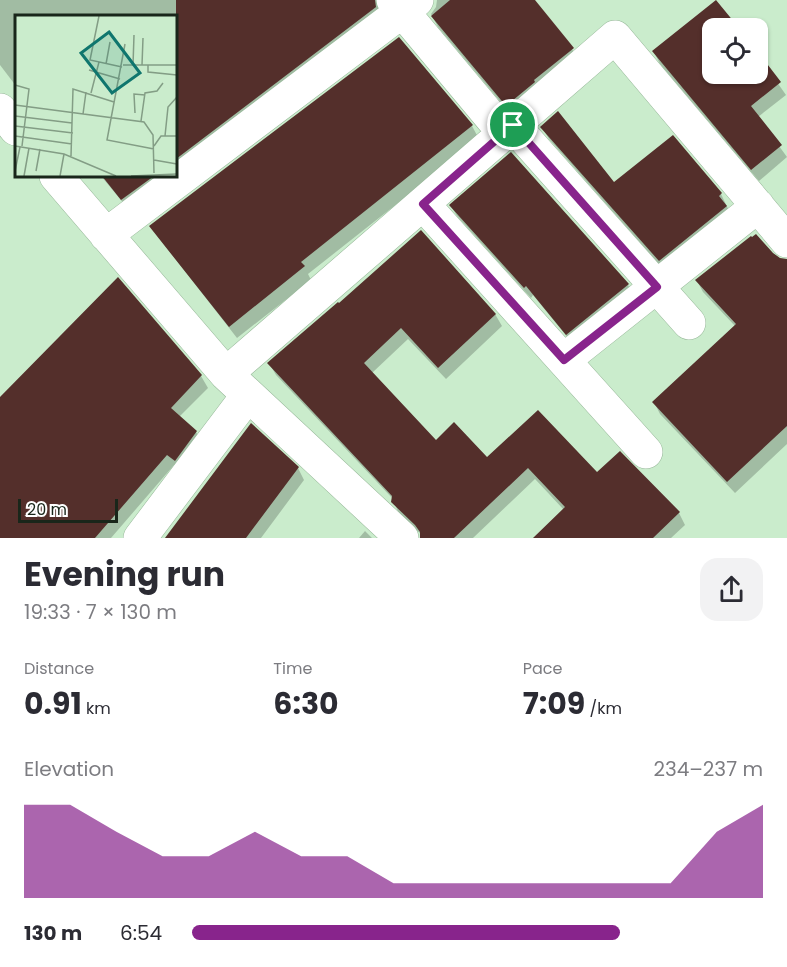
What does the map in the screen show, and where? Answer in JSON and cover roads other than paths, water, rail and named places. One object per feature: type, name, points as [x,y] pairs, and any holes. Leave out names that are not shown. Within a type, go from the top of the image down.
[{"type":"street","points":[[106,235],[404,4],[508,129],[689,323]]},
{"type":"street","points":[[152,534],[237,384],[423,204],[615,37],[787,241]]},
{"type":"street","points":[[0,110],[15,128]]},
{"type":"street","points":[[57,177],[237,384],[402,538]]},
{"type":"street","points":[[423,204],[646,452]]},
{"type":"street","points":[[564,360],[758,206]]}]
